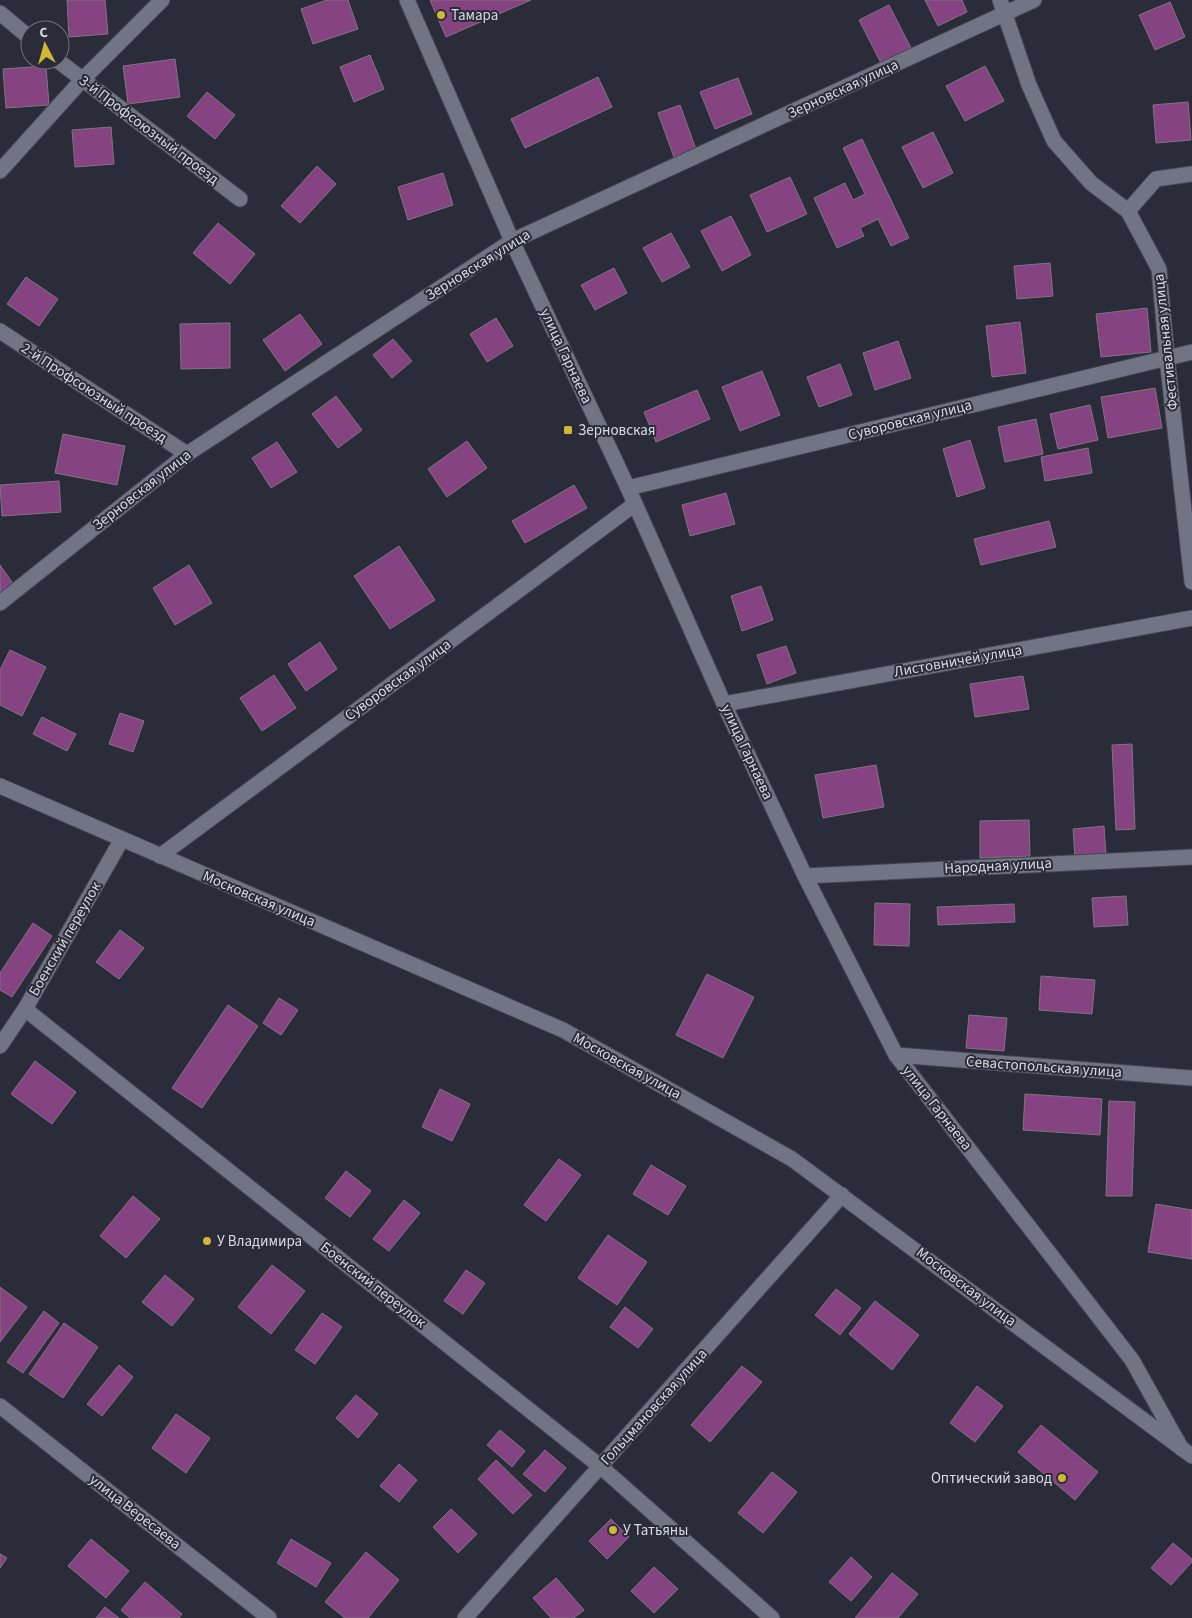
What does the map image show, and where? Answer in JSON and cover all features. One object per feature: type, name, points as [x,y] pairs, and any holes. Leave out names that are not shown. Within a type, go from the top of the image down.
[{"type":"street","points":[[0,171],[82,80],[162,0]]},
{"type":"street","name":"улица Гарнаева","points":[[407,0],[512,241],[628,488],[724,704],[805,876],[896,1055],[1132,1360],[1186,1452]]},
{"type":"street","name":"Зерновская улица","points":[[0,603],[188,454],[512,241],[1003,7],[1034,0]]},
{"type":"street","name":"Фестивальная улица","points":[[1003,7],[1029,85],[1054,141],[1090,183],[1128,211],[1159,269],[1192,582]]},
{"type":"street","points":[[0,13],[20,30]]},
{"type":"street","name":"3-й Профсоюзный проезд","points":[[70,70],[240,199]]},
{"type":"street","points":[[1128,211],[1156,179],[1192,174]]},
{"type":"street","name":"2-й Профсоюзный проезд","points":[[0,332],[188,454]]},
{"type":"street","name":"Суворовская улица","points":[[628,488],[1192,352]]},
{"type":"street","name":"Суворовская улица","points":[[160,856],[635,504]]},
{"type":"street","name":"Листовничей улица","points":[[724,704],[1192,618]]},
{"type":"street","name":"Московская улица","points":[[0,786],[563,1030],[792,1159],[1186,1452]]},
{"type":"street","name":"Боенский переулок","points":[[122,839],[25,1009],[601,1467],[772,1618]]},
{"type":"street","name":"Народная улица","points":[[805,876],[1192,857]]},
{"type":"street","points":[[0,1046],[25,1009]]},
{"type":"street","name":"Севастопольская улица","points":[[896,1055],[1192,1078]]},
{"type":"street","name":"Гольцмановская улица","points":[[466,1618],[842,1195]]},
{"type":"street","name":"улица Вересаева","points":[[0,1406],[269,1618]]},
{"type":"building","points":[[67,0],[105,0],[108,34],[70,37],[70,20],[68,20]]},
{"type":"building","points":[[327,0],[348,0],[358,29],[313,44],[301,9]]},
{"type":"building","points":[[430,0],[531,0],[446,37]]},
{"type":"building","points":[[925,0],[962,0],[967,12],[938,26]]},
{"type":"building","points":[[1170,2],[1185,37],[1155,50],[1139,15]]},
{"type":"building","points":[[889,5],[911,48],[881,63],[859,20]]},
{"type":"building","points":[[370,55],[384,89],[354,102],[340,67]]},
{"type":"building","points":[[175,59],[180,97],[128,104],[123,66]]},
{"type":"building","points":[[985,66],[1004,101],[965,121],[946,86]]},
{"type":"building","points":[[20,68],[20,70],[46,70],[49,105],[6,108],[3,69]]},
{"type":"building","points":[[598,77],[612,107],[525,148],[511,119]]},
{"type":"building","points":[[738,78],[752,114],[715,129],[700,92]]},
{"type":"building","points":[[207,92],[235,115],[215,139],[187,116]]},
{"type":"building","points":[[1188,102],[1191,140],[1156,143],[1153,105]]},
{"type":"building","points":[[680,105],[697,152],[675,160],[658,113]]},
{"type":"building","points":[[111,127],[114,164],[75,167],[72,130]]},
{"type":"building","points":[[933,132],[953,173],[923,188],[902,147]]},
{"type":"building","points":[[862,139],[909,238],[891,246],[878,219],[860,228],[864,236],[837,248],[814,198],[845,183],[853,200],[865,194],[843,148]]},
{"type":"building","points":[[317,166],[336,184],[300,223],[281,206]]},
{"type":"building","points":[[443,173],[453,205],[408,220],[398,187]]},
{"type":"building","points":[[790,177],[807,214],[767,232],[750,195]]},
{"type":"building","points":[[731,216],[751,255],[722,271],[701,231]]},
{"type":"building","points":[[218,223],[255,254],[230,284],[193,253]]},
{"type":"building","points":[[671,233],[690,267],[662,282],[643,248]]},
{"type":"building","points":[[1050,263],[1053,296],[1017,299],[1014,266]]},
{"type":"building","points":[[614,268],[627,293],[595,310],[581,285]]},
{"type":"building","points":[[26,277],[58,299],[39,326],[7,304]]},
{"type":"building","points":[[1147,308],[1151,352],[1101,357],[1096,314]]},
{"type":"building","points":[[300,314],[322,344],[285,371],[263,340]]},
{"type":"building","points":[[496,318],[513,346],[487,362],[470,334]]},
{"type":"building","points":[[1020,322],[1026,373],[992,377],[986,326]]},
{"type":"building","points":[[230,323],[230,368],[181,369],[180,324]]},
{"type":"building","points":[[393,339],[412,361],[392,378],[373,355]]},
{"type":"building","points":[[898,341],[911,378],[875,390],[863,353]]},
{"type":"building","points":[[840,364],[852,395],[819,407],[807,377]]},
{"type":"building","points":[[762,371],[780,415],[740,431],[722,387]]},
{"type":"building","points":[[1155,388],[1162,428],[1108,438],[1101,397]]},
{"type":"building","points":[[697,390],[710,419],[656,442],[644,412]]},
{"type":"building","points":[[336,396],[362,430],[338,448],[312,414]]},
{"type":"building","points":[[1090,405],[1098,440],[1058,449],[1050,414]]},
{"type":"building","points":[[1036,419],[1043,454],[1005,462],[998,427]]},
{"type":"building","points":[[63,434],[125,446],[117,485],[55,473]]},
{"type":"building","points":[[970,440],[985,488],[957,497],[943,449]]},
{"type":"building","points":[[467,441],[487,468],[447,497],[428,469]]},
{"type":"building","points":[[277,442],[297,472],[271,488],[252,458]]},
{"type":"building","points":[[1088,448],[1092,473],[1045,481],[1041,457]]},
{"type":"building","points":[[59,481],[61,512],[2,516],[0,485]]},
{"type":"building","points":[[574,485],[587,508],[525,543],[512,521]]},
{"type":"building","points":[[726,493],[735,524],[690,536],[682,505]]},
{"type":"building","points":[[1049,521],[1056,547],[981,565],[974,539]]},
{"type":"building","points":[[399,546],[435,600],[390,629],[354,576]]},
{"type":"building","points":[[0,565],[14,585],[0,595]]},
{"type":"building","points":[[189,565],[212,603],[175,625],[153,588]]},
{"type":"building","points":[[761,586],[773,620],[742,631],[731,596]]},
{"type":"building","points":[[320,642],[337,669],[306,691],[288,664]]},
{"type":"building","points":[[786,646],[796,673],[767,684],[757,655]]},
{"type":"building","points":[[10,650],[46,667],[22,716],[0,705],[0,670]]},
{"type":"building","points":[[274,675],[296,708],[262,731],[240,698]]},
{"type":"building","points":[[1023,676],[1029,709],[975,717],[970,684]]},
{"type":"building","points":[[120,713],[144,721],[133,752],[109,744]]},
{"type":"building","points":[[42,717],[76,734],[67,751],[33,734]]},
{"type":"building","points":[[1132,744],[1135,829],[1116,830],[1112,745]]},
{"type":"building","points":[[876,765],[884,807],[823,818],[815,775]]},
{"type":"building","points":[[1029,820],[1030,856],[980,858],[980,821]]},
{"type":"building","points":[[1104,826],[1106,855],[1075,858],[1073,829]]},
{"type":"building","points":[[1126,896],[1128,925],[1094,927],[1092,898]]},
{"type":"building","points":[[875,903],[910,904],[909,946],[874,945]]},
{"type":"building","points":[[1014,904],[1015,922],[938,925],[937,907]]},
{"type":"building","points":[[33,923],[52,936],[12,997],[0,990],[0,973]]},
{"type":"building","points":[[120,930],[144,948],[119,979],[96,962]]},
{"type":"building","points":[[707,974],[754,997],[723,1058],[676,1035]]},
{"type":"building","points":[[1041,976],[1095,980],[1092,1014],[1039,1010]]},
{"type":"building","points":[[279,998],[298,1010],[281,1035],[263,1023]]},
{"type":"building","points":[[228,1005],[258,1026],[202,1108],[172,1088]]},
{"type":"building","points":[[969,1015],[1007,1018],[1004,1051],[966,1048]]},
{"type":"building","points":[[35,1061],[76,1092],[52,1124],[11,1094]]},
{"type":"building","points":[[440,1089],[470,1104],[452,1141],[422,1127]]},
{"type":"building","points":[[1025,1094],[1102,1099],[1100,1135],[1023,1130]]},
{"type":"building","points":[[1109,1101],[1135,1102],[1132,1196],[1106,1196]]},
{"type":"building","points":[[559,1159],[581,1175],[546,1221],[524,1205]]},
{"type":"building","points":[[651,1165],[686,1186],[668,1215],[633,1194]]},
{"type":"building","points":[[346,1171],[371,1191],[350,1217],[325,1198]]},
{"type":"building","points":[[133,1196],[160,1219],[126,1258],[100,1236]]},
{"type":"building","points":[[404,1200],[420,1213],[389,1251],[373,1239]]},
{"type":"building","points":[[1156,1204],[1192,1210],[1192,1259],[1148,1252]]},
{"type":"building","points":[[608,1235],[647,1262],[617,1305],[578,1278]]},
{"type":"building","points":[[272,1265],[305,1291],[271,1334],[238,1307]]},
{"type":"building","points":[[466,1270],[485,1283],[463,1314],[444,1301]]},
{"type":"building","points":[[165,1275],[194,1299],[172,1326],[142,1302]]},
{"type":"building","points":[[0,1287],[27,1307],[0,1342]]},
{"type":"building","points":[[836,1289],[861,1308],[840,1335],[815,1315]]},
{"type":"building","points":[[875,1301],[919,1335],[892,1370],[849,1334]]},
{"type":"building","points":[[625,1307],[653,1329],[638,1348],[610,1327]]},
{"type":"building","points":[[44,1311],[59,1323],[23,1373],[7,1362]]},
{"type":"building","points":[[322,1313],[342,1327],[315,1364],[295,1350]]},
{"type":"building","points":[[64,1323],[98,1347],[63,1398],[29,1374]]},
{"type":"building","points":[[119,1365],[133,1377],[102,1416],[87,1404]]},
{"type":"building","points":[[742,1366],[762,1382],[710,1442],[691,1425]]},
{"type":"building","points":[[977,1386],[1003,1406],[975,1442],[950,1423]]},
{"type":"building","points":[[356,1395],[378,1414],[358,1438],[336,1418]]},
{"type":"building","points":[[176,1414],[210,1438],[186,1473],[152,1448]]},
{"type":"building","points":[[1041,1425],[1098,1472],[1075,1500],[1018,1452]]},
{"type":"building","points":[[500,1430],[525,1451],[512,1467],[487,1445]]},
{"type":"building","points":[[545,1450],[566,1468],[545,1492],[523,1474]]},
{"type":"building","points":[[496,1460],[532,1495],[513,1514],[478,1479]]},
{"type":"building","points":[[399,1464],[417,1480],[399,1502],[380,1486]]},
{"type":"building","points":[[772,1472],[797,1492],[763,1533],[738,1513]]},
{"type":"building","points":[[451,1509],[477,1534],[458,1553],[433,1527]]},
{"type":"building","points":[[611,1519],[629,1537],[607,1559],[589,1541]]},
{"type":"building","points":[[91,1539],[129,1571],[106,1598],[68,1566]]},
{"type":"building","points":[[291,1539],[331,1563],[316,1587],[277,1563]]},
{"type":"building","points":[[1173,1543],[1192,1559],[1192,1562],[1171,1585],[1151,1568]]},
{"type":"building","points":[[366,1552],[399,1580],[368,1618],[345,1618],[325,1602]]},
{"type":"building","points":[[0,1554],[7,1558],[0,1568]]},
{"type":"building","points":[[851,1557],[872,1577],[851,1601],[829,1582]]},
{"type":"building","points":[[654,1567],[678,1589],[654,1613],[631,1591]]},
{"type":"building","points":[[892,1573],[918,1594],[898,1618],[855,1618]]},
{"type":"building","points":[[556,1578],[584,1610],[574,1618],[551,1618],[533,1598]]},
{"type":"building","points":[[145,1582],[182,1614],[179,1618],[130,1618],[121,1610]]},
{"type":"building","points":[[105,1607],[119,1618],[96,1618]]},
{"type":"place","name":"Тамара","points":[[441,15]]},
{"type":"place","name":"Зерновская","points":[[568,430]]},
{"type":"place","name":"У Владимира","points":[[207,1241]]},
{"type":"place","name":"Оптический завод","points":[[1062,1478]]},
{"type":"place","name":"У Татьяны","points":[[613,1530]]}]
